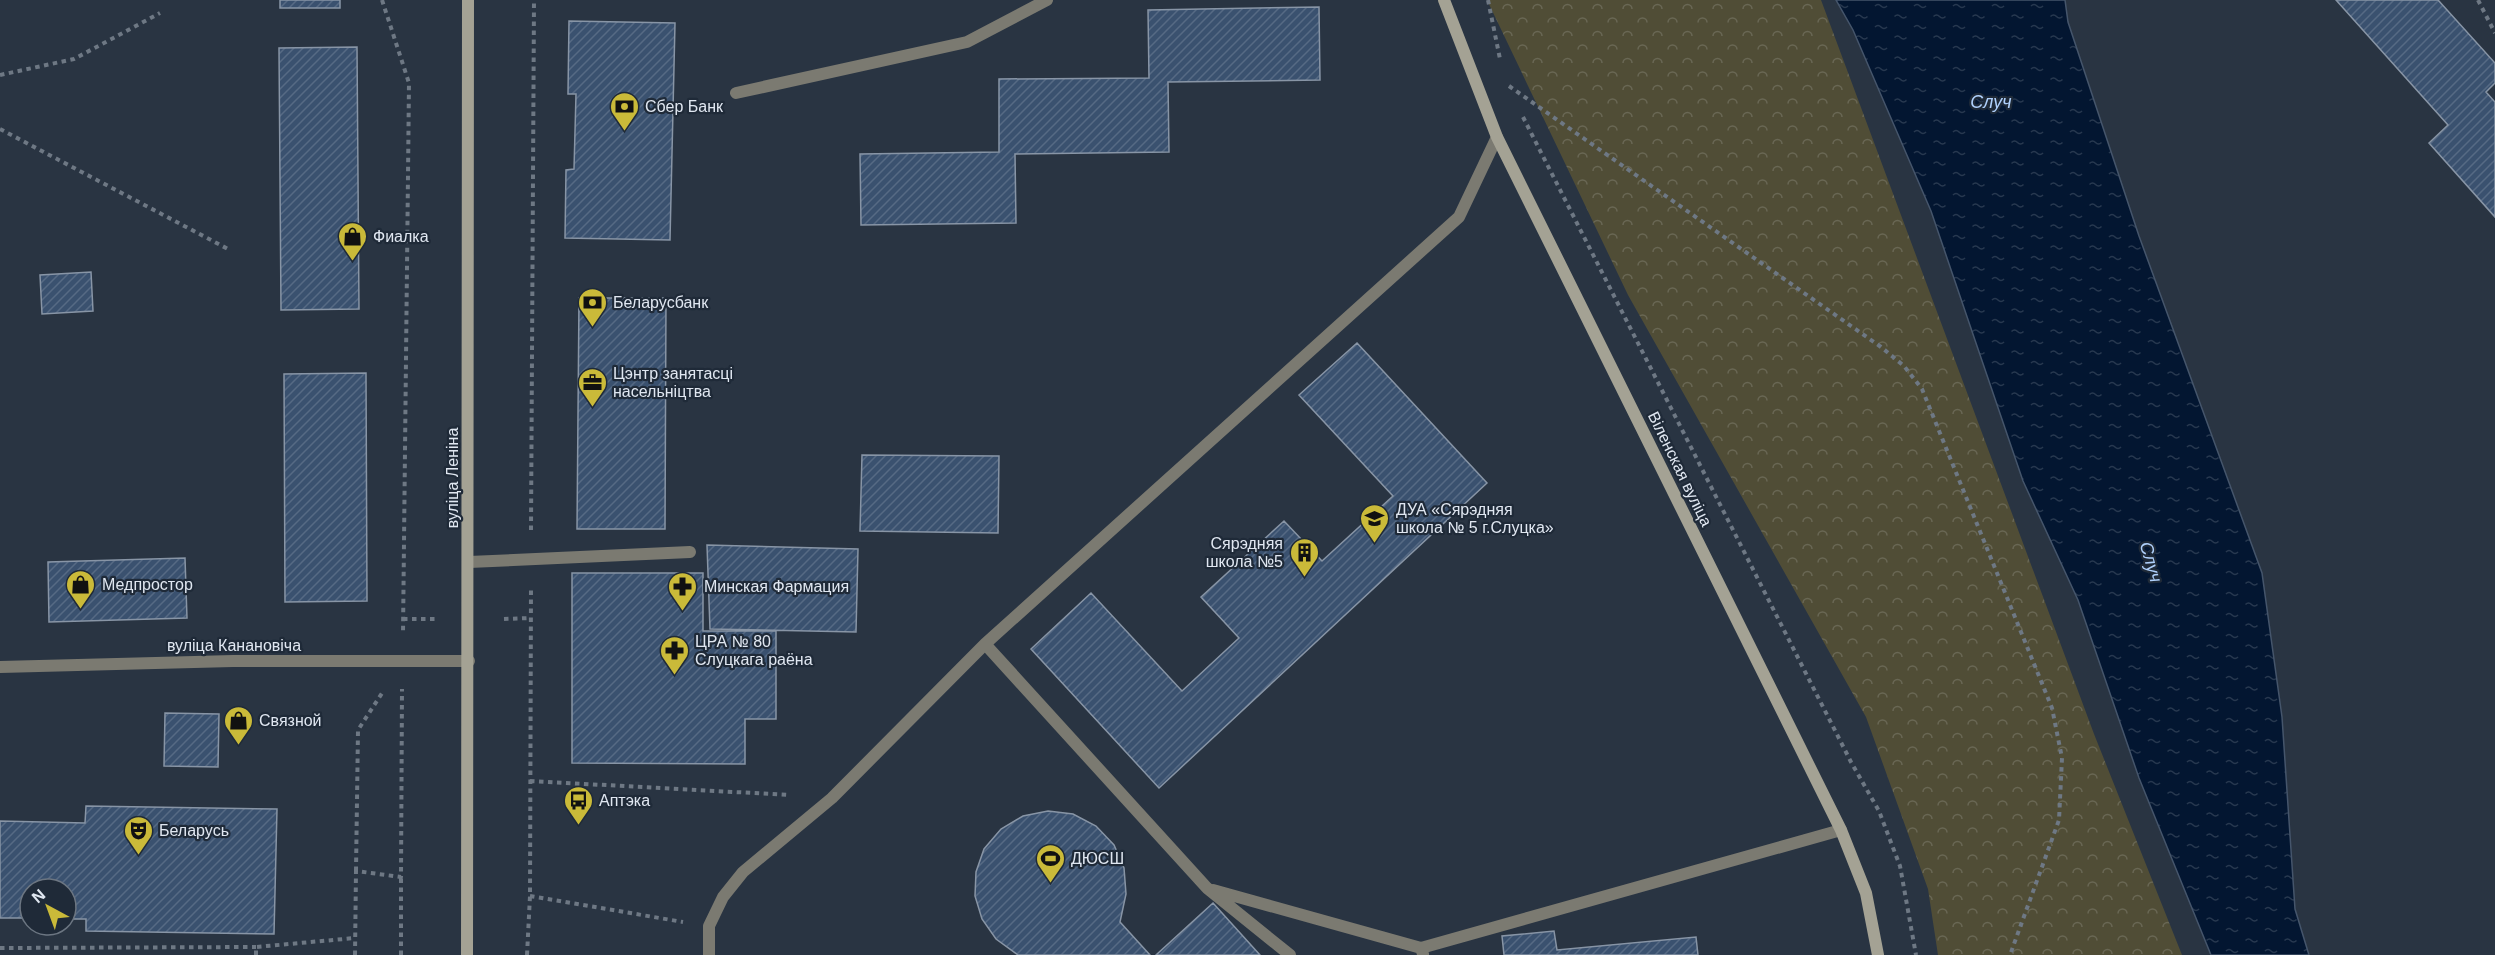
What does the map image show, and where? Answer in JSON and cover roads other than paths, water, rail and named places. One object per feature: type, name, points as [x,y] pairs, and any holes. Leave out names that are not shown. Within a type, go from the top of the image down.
[{"type":"main road","name":"вуліца Леніна","points":[[467,955],[468,0]]},
{"type":"main road","name":"Віленская вуліца","points":[[1444,0],[1497,137],[1841,830],[1866,893],[1878,955]]},
{"type":"street","points":[[736,93],[967,42],[1047,0]]},
{"type":"street","points":[[709,955],[709,926],[723,897],[743,872],[832,798],[985,644],[1459,217],[1497,137]]},
{"type":"street","points":[[469,562],[690,552]]},
{"type":"street","points":[[985,644],[1207,888],[1290,955]]},
{"type":"street","name":"вуліца Канановіча","points":[[0,667],[222,661],[469,661]]},
{"type":"street","points":[[1207,888],[1422,951],[1841,830]]},
{"type":"water","name":"Случ","points":[[1836,0],[2065,0],[2068,22],[2139,236],[2262,573],[2282,717],[2295,909],[2309,955],[2211,955],[2139,778],[2078,600],[2023,481],[1931,211],[1853,30]]},
{"type":"place","name":"Сбер Банк","points":[[624,132]]},
{"type":"place","name":"Фиалка","points":[[352,262]]},
{"type":"place","name":"Беларусбанк","points":[[592,328]]},
{"type":"place","name":"Цэнтр занятасці насельніцтва","points":[[592,408]]},
{"type":"place","name":"ДУА «Сярэдняя школа № 5 г.Слуцка»","points":[[1375,544]]},
{"type":"place","name":"Сярэдняя школа №5","points":[[1304,578]]},
{"type":"place","name":"Медпростор","points":[[81,610]]},
{"type":"place","name":"Минская Фармация","points":[[683,612]]},
{"type":"place","name":"ЦРА № 80 Слуцкага раёна","points":[[674,676]]},
{"type":"place","name":"Связной","points":[[238,746]]},
{"type":"place","name":"Аптэка","points":[[578,826]]},
{"type":"place","name":"Беларусь","points":[[138,856]]},
{"type":"place","name":"ДЮСШ","points":[[1050,884]]}]
